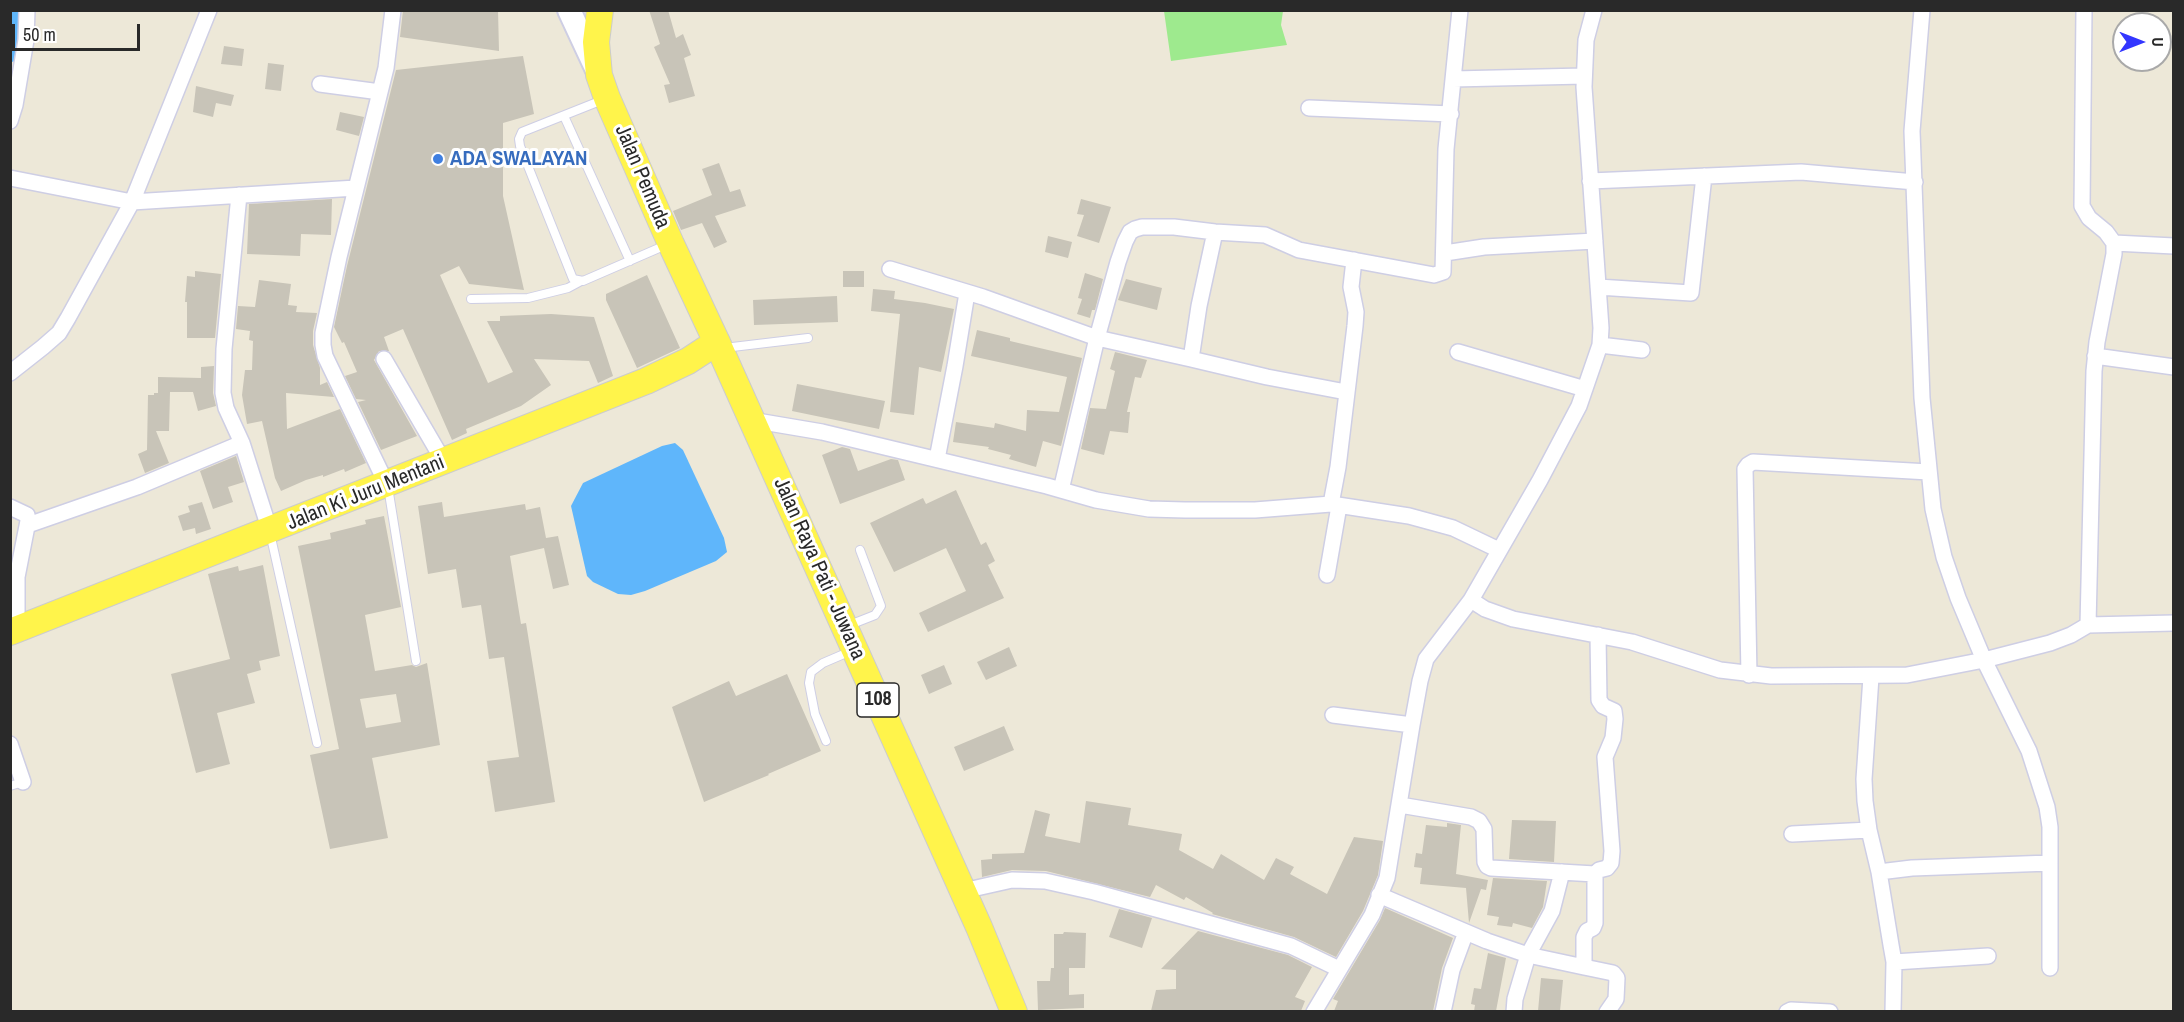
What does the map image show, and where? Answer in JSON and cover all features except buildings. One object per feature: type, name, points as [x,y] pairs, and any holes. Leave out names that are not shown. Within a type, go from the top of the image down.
[{"type":"main road","name":"Jalan Pemuda","points":[[569,10],[671,244],[738,390]]},
{"type":"main road","points":[[600,10],[596,42],[603,86]]},
{"type":"main road","name":"Jalan Ki Juru Mentani","points":[[14,631],[646,381],[718,345]]},
{"type":"main road","name":"Jalan Raya Pati - Juwana","points":[[738,390],[963,891],[1014,1011]]},
{"type":"street","points":[[10,121],[24,50],[27,10]]},
{"type":"street","points":[[10,373],[58,333],[132,202],[209,10]]},
{"type":"street","points":[[387,485],[324,356],[322,345],[334,279],[387,60],[393,10]]},
{"type":"street","points":[[1061,490],[1097,338],[1121,252],[1130,232],[1142,227],[1174,227],[1265,235],[1299,250],[1434,275],[1443,272],[1446,149],[1460,10]]},
{"type":"street","points":[[1314,1011],[1372,915],[1387,878],[1412,725],[1426,658],[1471,600],[1570,424],[1600,345],[1601,328],[1584,76],[1586,40],[1594,10]]},
{"type":"street","points":[[1922,10],[1912,131],[1922,398],[1933,509],[1944,557],[1958,598],[1984,660],[2029,751],[2043,790],[2050,827],[2050,968]]},
{"type":"street","points":[[2084,10],[2082,206],[2090,219],[2106,232],[2114,243],[2096,356],[2091,444],[2088,625]]},
{"type":"street","points":[[1453,79],[1584,76]]},
{"type":"street","points":[[320,84],[380,93]]},
{"type":"street","points":[[1309,108],[1451,114]]},
{"type":"street","points":[[1590,181],[1801,172],[1915,182]]},
{"type":"street","points":[[1598,287],[1691,293],[1704,176]]},
{"type":"street","points":[[10,178],[132,202],[356,188]]},
{"type":"street","points":[[239,195],[224,349],[223,393],[226,408],[242,443],[270,531]]},
{"type":"street","points":[[1191,359],[1215,232]]},
{"type":"street","points":[[1444,253],[1484,247],[1595,241]]},
{"type":"street","points":[[2114,243],[2174,246]]},
{"type":"street","points":[[1327,575],[1356,312],[1351,287],[1354,260]]},
{"type":"street","points":[[890,269],[1097,338],[1268,377],[1346,392]]},
{"type":"street","points":[[937,459],[967,293]]},
{"type":"street","points":[[1600,345],[1642,350]]},
{"type":"street","points":[[1458,352],[1585,389]]},
{"type":"street","points":[[2096,356],[2174,367]]},
{"type":"street","points":[[384,359],[444,462]]},
{"type":"street","points":[[751,420],[822,432],[1096,500],[1149,509],[1255,510],[1335,505],[1408,516],[1453,528],[1499,550]]},
{"type":"street","points":[[28,525],[137,487],[242,443]]},
{"type":"street","points":[[1749,675],[1745,469],[1748,465],[1753,462],[1929,472]]},
{"type":"street","points":[[10,507],[27,515],[28,525],[15,592],[14,631]]},
{"type":"street","points":[[1471,600],[1485,609],[1513,619],[1632,642],[1720,670],[1749,675],[1870,677],[1907,675],[1984,660],[2050,643],[2088,625],[2174,623]]},
{"type":"street","points":[[1584,967],[1584,937],[1595,923],[1596,874],[1611,863],[1612,851],[1605,756],[1613,738],[1615,719],[1614,711],[1603,706],[1599,700],[1598,635]]},
{"type":"street","points":[[1870,677],[1864,779],[1869,830],[1879,872],[1894,962],[1893,1011]]},
{"type":"street","points":[[1333,716],[1412,725]]},
{"type":"street","points":[[11,747],[17,784]]},
{"type":"street","points":[[1400,805],[1471,817],[1479,821],[1484,829],[1487,866],[1596,874]]},
{"type":"street","points":[[1792,834],[1869,830]]},
{"type":"street","points":[[1879,872],[1912,868],[2050,863]]},
{"type":"street","points":[[1514,1011],[1515,999],[1528,955],[1552,910],[1562,872]]},
{"type":"street","points":[[963,891],[1012,880],[1045,881],[1094,892],[1291,946],[1339,969]]},
{"type":"street","points":[[1379,895],[1487,941],[1528,955],[1613,973],[1617,978],[1616,999],[1607,1011]]},
{"type":"street","points":[[1443,1011],[1452,970],[1466,932]]},
{"type":"street","points":[[1894,962],[1988,956]]},
{"type":"street","points":[[1787,1011],[1830,1011]]},
{"type":"lane","points":[[583,281],[573,279],[520,146],[522,132],[564,116],[603,86]]},
{"type":"lane","points":[[564,116],[630,261]]},
{"type":"lane","points":[[471,299],[528,298],[568,288],[671,244]]},
{"type":"lane","points":[[718,345],[808,338]]},
{"type":"lane","points":[[387,485],[416,660]]},
{"type":"lane","points":[[270,531],[317,743]]},
{"type":"lane","points":[[826,741],[815,714],[809,683],[812,672],[875,615],[881,606],[860,550]]},
{"type":"green space","points":[[1164,11],[1283,11],[1281,25],[1287,45],[1171,61]]},
{"type":"water","points":[[675,443],[683,450],[724,538],[727,552],[716,561],[645,591],[631,595],[618,594],[593,582],[587,576],[571,506],[583,483],[662,446]]},
{"type":"waterway","points":[[10,47],[13,10]]},
{"type":"place","name":"ADA SWALAYAN","points":[[438,159]]}]
